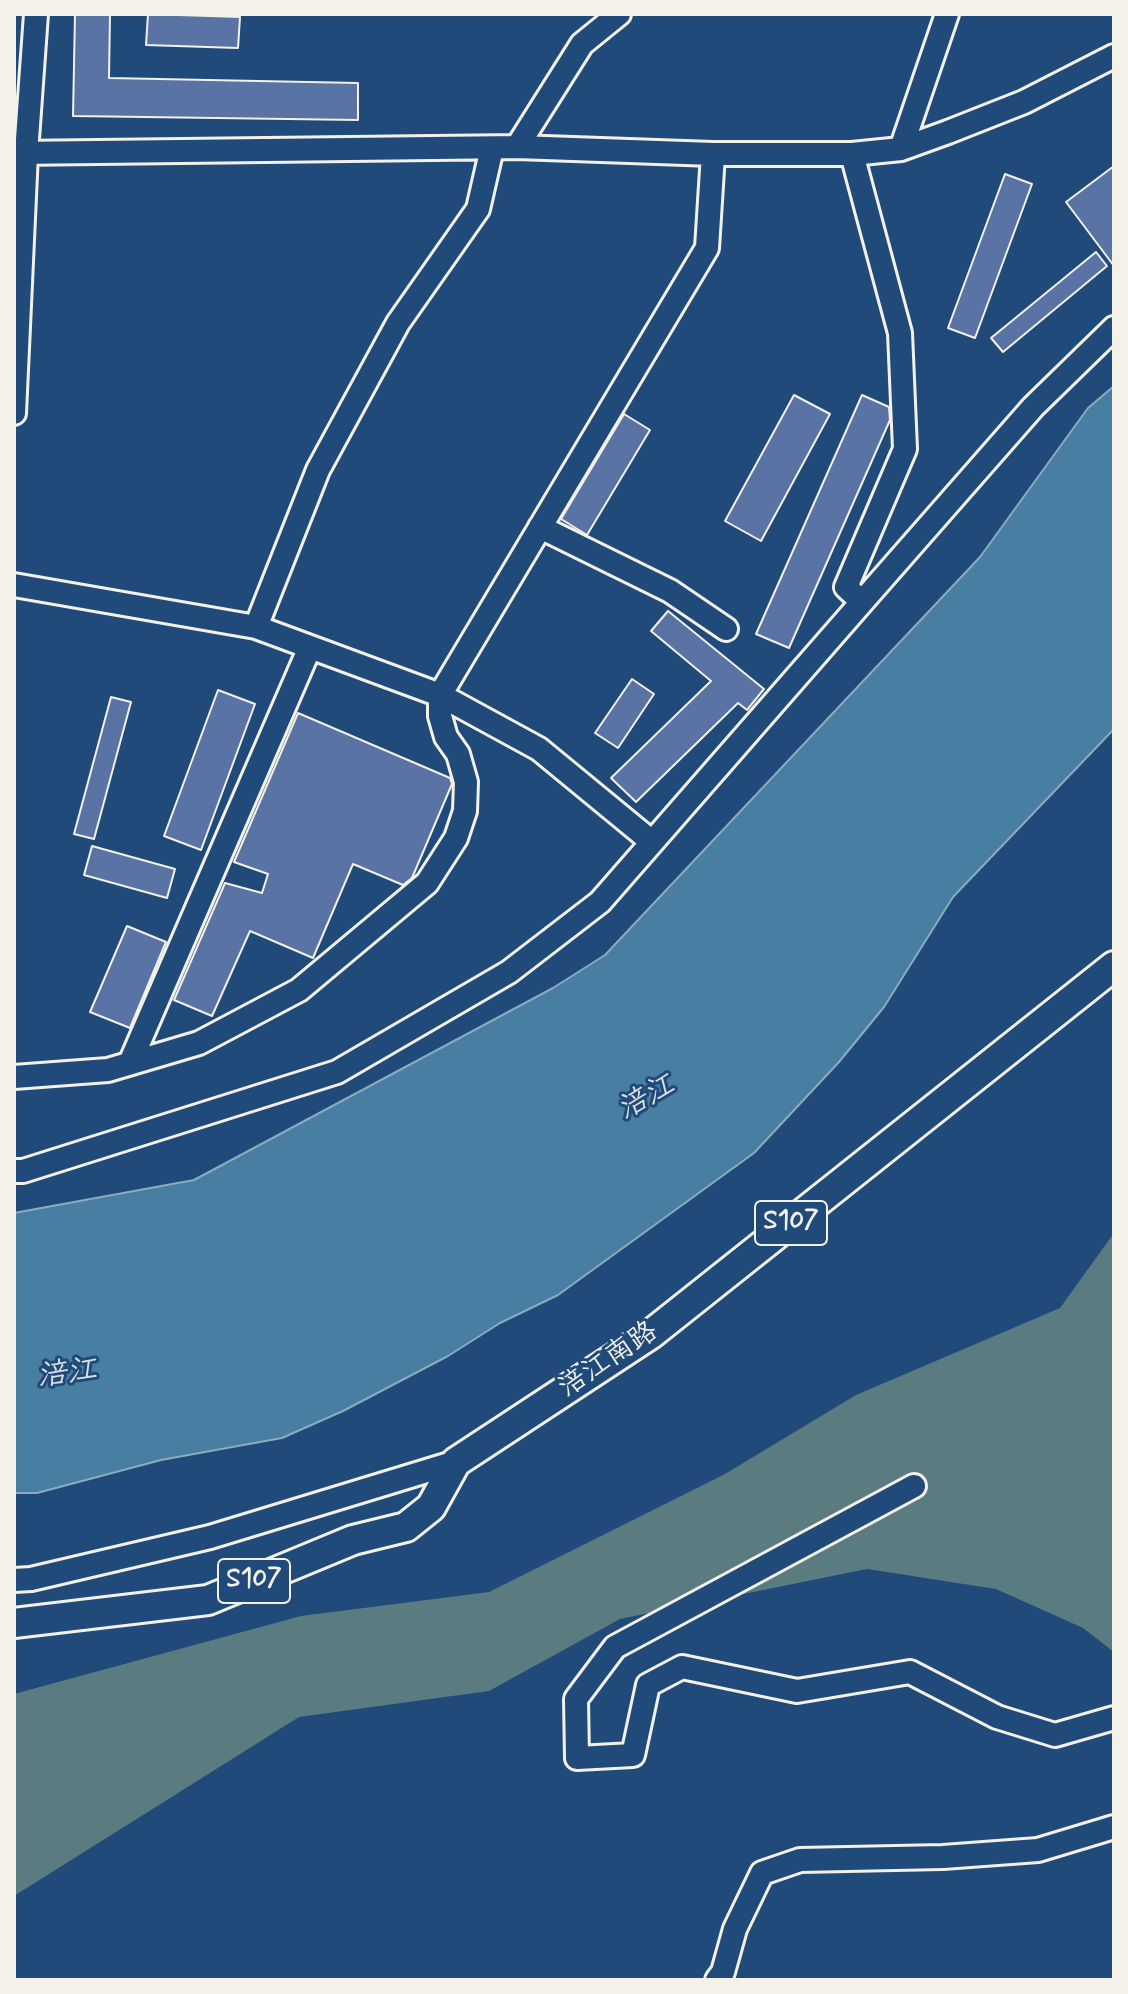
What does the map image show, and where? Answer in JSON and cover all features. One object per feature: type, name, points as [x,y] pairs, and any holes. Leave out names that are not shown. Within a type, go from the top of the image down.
[{"type":"main road","name":"涪江南路","points":[[456,1462],[651,1334],[1114,966]]},
{"type":"main road","name":"S107","points":[[14,1623],[208,1600],[353,1540],[406,1527],[431,1507],[456,1462]]},
{"type":"street","points":[[14,413],[20,153],[36,14]]},
{"type":"street","points":[[517,147],[582,44],[619,14]]},
{"type":"street","points":[[901,149],[947,14]]},
{"type":"street","points":[[20,153],[517,147],[713,154],[852,154],[901,149],[1024,102],[1114,56]]},
{"type":"street","points":[[256,627],[318,470],[398,323],[478,209],[492,148]]},
{"type":"street","points":[[14,1077],[108,1070],[199,1043],[299,990],[427,883],[456,838],[465,811],[466,782],[458,754],[446,737],[440,716],[440,695],[707,248],[713,154]]},
{"type":"street","points":[[852,154],[900,333],[905,449],[846,587],[862,602]]},
{"type":"street","points":[[14,1171],[37,1167],[337,1072],[509,972],[600,902],[1033,407],[1114,328]]},
{"type":"street","points":[[540,527],[670,591],[726,629]]},
{"type":"street","points":[[14,585],[256,627],[440,695],[539,749],[652,842]]},
{"type":"street","points":[[130,1063],[310,647]]},
{"type":"street","name":"涪江南路","points":[[14,1580],[31,1579],[210,1537],[456,1462]]},
{"type":"street","points":[[914,1486],[615,1647],[576,1699],[577,1758],[633,1755],[648,1685],[682,1667],[797,1691],[910,1672],[997,1717],[1055,1735],[1114,1718]]},
{"type":"street","points":[[717,1980],[723,1972],[735,1929],[762,1873],[800,1860],[943,1857],[1038,1850],[1114,1827]]},
{"type":"green space","points":[[1114,1233],[1114,1652],[1083,1628],[996,1589],[867,1569],[620,1619],[489,1691],[299,1717],[14,1896],[14,1694],[301,1616],[489,1592],[725,1474],[856,1395],[1060,1308]]},
{"type":"water","name":"涪江","points":[[1114,386],[1114,729],[953,897],[884,1007],[839,1062],[754,1153],[558,1295],[500,1323],[448,1356],[343,1411],[282,1438],[161,1460],[37,1493],[14,1493],[14,1213],[194,1180],[553,988],[605,955],[980,557],[1088,408]]},
{"type":"building","points":[[75,14],[110,14],[109,78],[358,83],[358,120],[73,116]]},
{"type":"building","points":[[148,14],[240,17],[238,48],[146,45]]},
{"type":"building","points":[[1114,166],[1114,266],[1066,202]]},
{"type":"building","points":[[1005,174],[1032,184],[975,338],[948,328]]},
{"type":"building","points":[[1096,252],[1107,266],[1003,352],[991,338]]},
{"type":"building","points":[[794,395],[830,414],[761,541],[725,521]]},
{"type":"building","points":[[862,395],[889,407],[890,420],[789,648],[756,634]]},
{"type":"building","points":[[624,414],[650,430],[587,535],[561,519]]},
{"type":"building","points":[[668,611],[764,689],[747,710],[738,703],[636,802],[611,778],[711,681],[651,631]]},
{"type":"building","points":[[632,679],[654,694],[618,748],[595,733]]},
{"type":"building","points":[[218,690],[255,704],[201,850],[164,836]]},
{"type":"building","points":[[111,697],[131,702],[94,839],[74,834]]},
{"type":"building","points":[[298,713],[450,778],[452,784],[412,878],[403,885],[353,864],[313,958],[250,931],[212,1016],[174,1000],[225,883],[262,893],[268,874],[234,862]]},
{"type":"building","points":[[92,846],[175,869],[167,898],[84,875]]},
{"type":"building","points":[[127,926],[166,942],[130,1028],[90,1012]]}]
